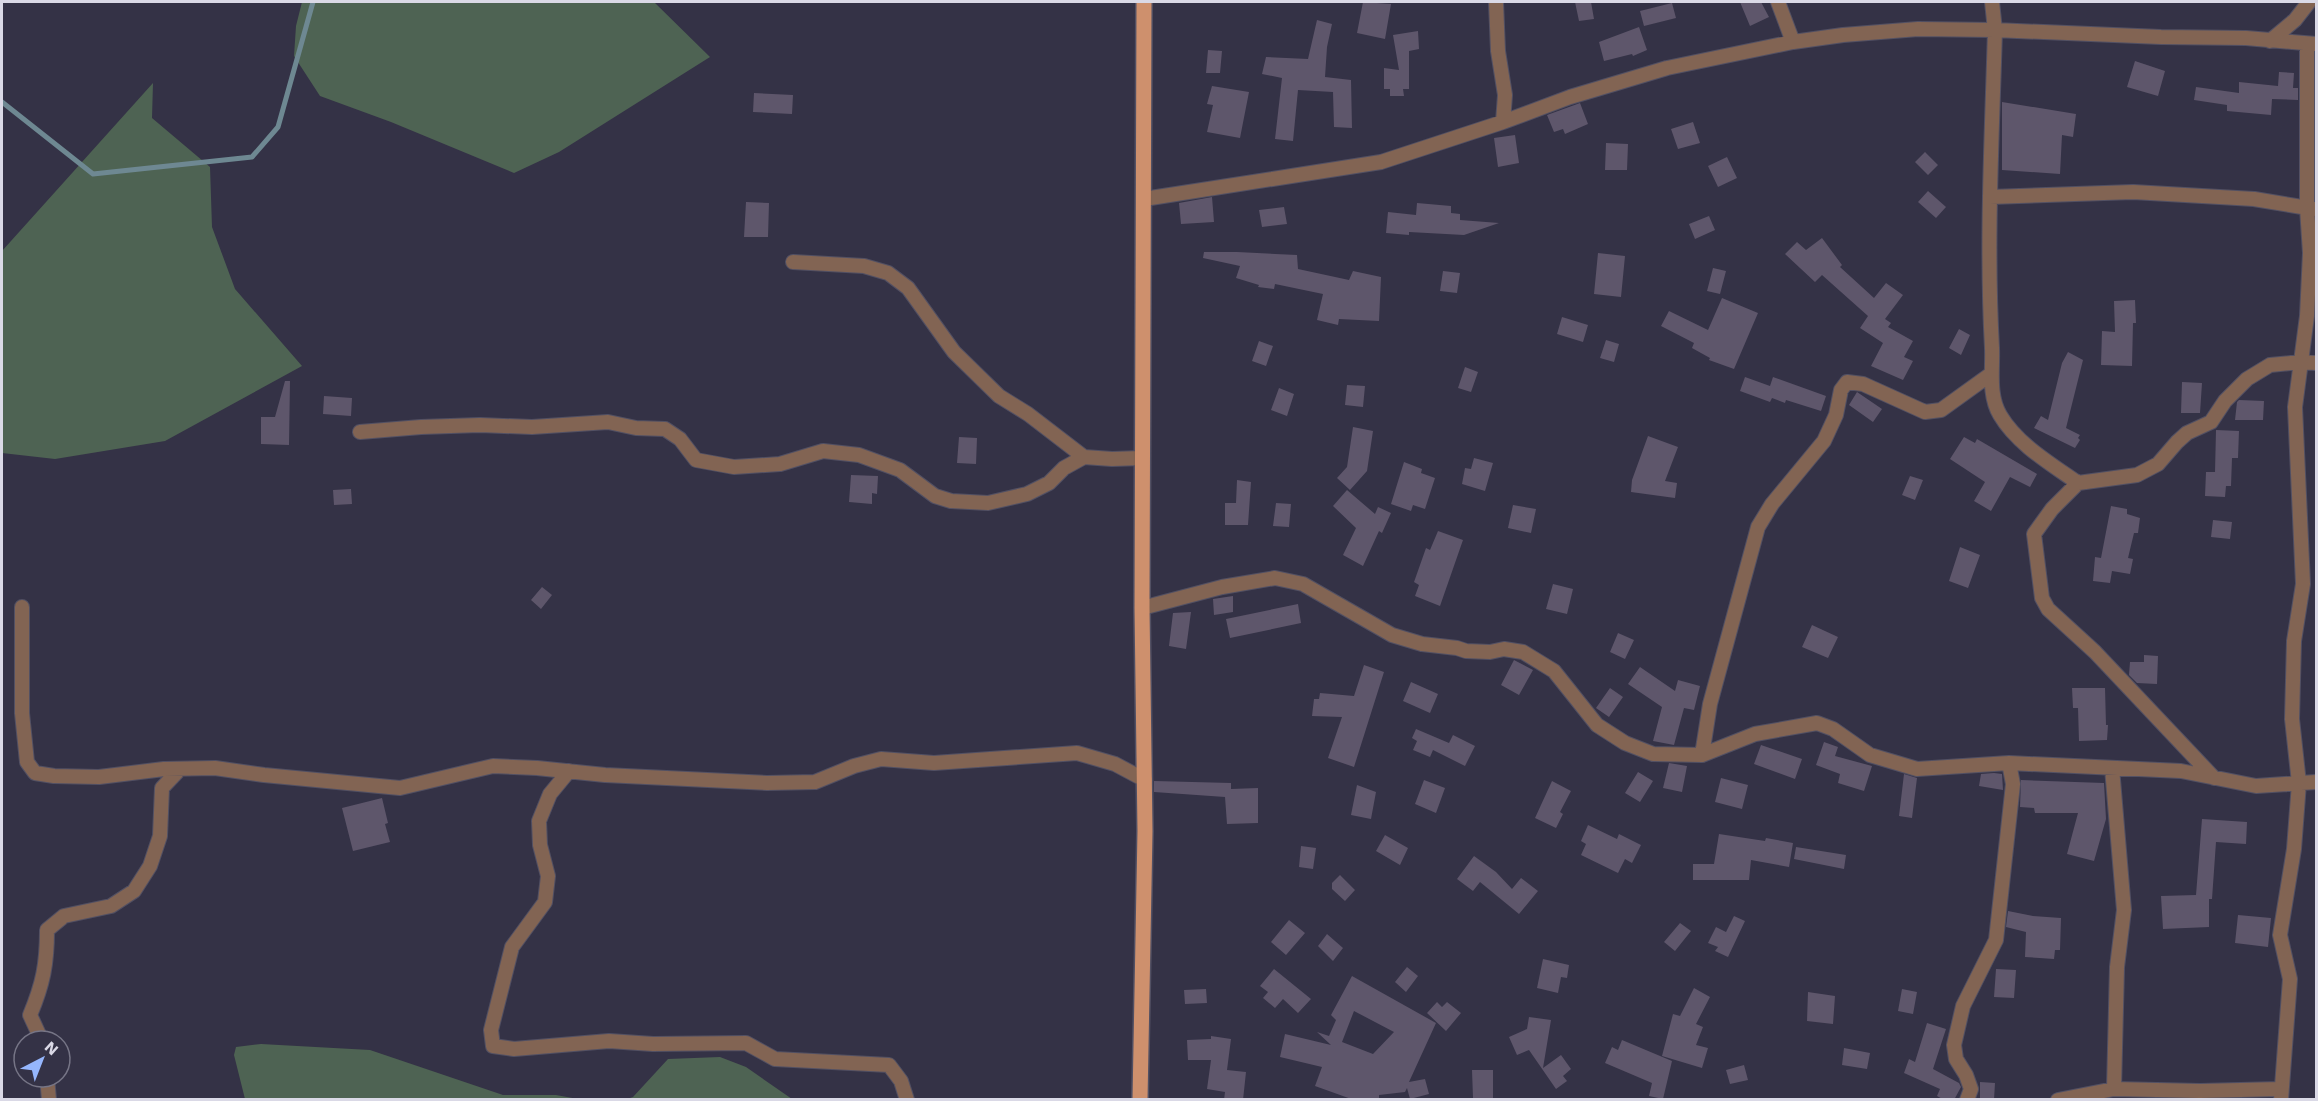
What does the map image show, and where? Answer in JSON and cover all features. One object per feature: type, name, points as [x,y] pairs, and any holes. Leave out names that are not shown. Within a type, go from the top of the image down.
[{"type":"main road","points":[[1140,1100],[1144,780],[1142,458],[1144,2]]},
{"type":"street","points":[[1496,2],[1498,51],[1505,95],[1503,122]]},
{"type":"street","points":[[1778,2],[1792,42]]},
{"type":"street","points":[[1992,2],[1995,30],[1989,306],[1992,392],[1999,414],[2014,432],[2039,455],[2078,483]]},
{"type":"street","points":[[2270,41],[2295,20],[2309,2]]},
{"type":"street","points":[[1144,199],[1381,162],[1667,68],[1792,42],[1843,35],[1917,29],[1995,30],[2312,44],[2310,254],[2307,316],[2295,407],[2303,584],[2294,641],[2292,719],[2299,783],[2294,849],[2280,935],[2290,979],[2280,1094],[2114,1089],[2058,1100]]},
{"type":"street","points":[[1990,197],[2133,192],[2254,199],[2312,209]]},
{"type":"street","points":[[793,262],[864,266],[888,273],[908,288],[954,352],[999,396],[1028,414],[1084,457]]},
{"type":"street","points":[[2214,778],[2095,652],[2048,609],[2042,598],[2034,534],[2052,509],[2078,483],[2137,476],[2158,464],[2176,442],[2187,433],[2211,422],[2225,401],[2247,380],[2270,365],[2316,363]]},
{"type":"street","points":[[1702,755],[1710,704],[1758,527],[1772,504],[1824,441],[1836,415],[1841,390],[1848,382],[1863,384],[1925,412],[1941,410],[1991,374]]},
{"type":"street","points":[[360,432],[421,427],[480,425],[532,427],[608,422],[636,428],[665,429],[680,439],[696,460],[734,467],[780,464],[823,451],[859,455],[900,470],[935,496],[951,501],[988,502],[1027,494],[1048,483],[1064,468],[1084,457],[1142,458]]},
{"type":"street","points":[[1142,608],[1211,589],[1275,578],[1303,584],[1392,635],[1422,645],[1466,651],[1490,652],[1504,649],[1523,652],[1554,671],[1597,725],[1625,743],[1653,754],[1702,755],[1755,734],[1817,723],[1833,729],[1870,755],[1917,769],[2009,764],[2181,771],[2256,786],[2316,782]]},
{"type":"street","points":[[22,608],[22,713],[27,762],[35,772],[54,776],[99,777],[215,768],[285,778],[400,788],[493,766],[605,775],[767,783],[815,782],[854,766],[881,759],[934,763],[1077,753],[1115,764],[1144,780]]},
{"type":"street","points":[[1966,1100],[1971,1089],[1956,1059],[1954,1045],[1964,1006],[1996,940],[2013,784],[2009,764]]},
{"type":"street","points":[[2112,768],[2124,910],[2118,967],[2114,1089]]},
{"type":"street","points":[[36,1029],[30,1015],[43,985],[48,930],[64,915],[111,906],[134,891],[150,866],[160,836],[162,788],[180,769]]},
{"type":"street","points":[[569,771],[550,794],[539,821],[540,845],[548,876],[544,902],[512,947],[491,1030],[493,1046],[514,1049],[609,1041],[653,1044],[746,1043],[776,1059],[890,1065],[901,1081],[907,1100]]},
{"type":"green space","points":[[302,2],[654,2],[710,57],[559,152],[514,173],[391,122],[320,96],[294,56],[296,26]]},
{"type":"green space","points":[[153,83],[152,118],[210,167],[212,227],[235,289],[302,366],[165,441],[55,459],[2,453],[2,251]]},
{"type":"green space","points":[[261,1044],[370,1050],[503,1095],[556,1095],[578,1099],[245,1099],[234,1055],[236,1047]]},
{"type":"green space","points":[[720,1057],[746,1067],[792,1099],[627,1099],[633,1097],[668,1059]]},
{"type":"building","points":[[1363,2],[1391,4],[1385,39],[1357,33]]},
{"type":"building","points":[[1575,2],[1591,2],[1594,19],[1579,21]]},
{"type":"building","points":[[1740,2],[1761,2],[1769,17],[1750,26]]},
{"type":"building","points":[[1672,3],[1676,18],[1644,26],[1640,11]]},
{"type":"building","points":[[1317,20],[1332,24],[1327,47],[1325,77],[1351,80],[1352,128],[1334,127],[1333,92],[1298,90],[1293,141],[1275,139],[1282,78],[1262,74],[1266,57],[1308,59]]},
{"type":"building","points":[[1639,27],[1647,50],[1633,56],[1632,54],[1604,61],[1599,42]]},
{"type":"building","points":[[1418,31],[1419,49],[1409,51],[1409,89],[1403,89],[1404,96],[1390,96],[1390,89],[1384,89],[1384,68],[1399,70],[1393,35]]},
{"type":"building","points":[[1208,50],[1222,51],[1220,73],[1206,73]]},
{"type":"building","points":[[2135,61],[2165,71],[2158,96],[2127,87]]},
{"type":"building","points":[[2279,72],[2294,73],[2293,88],[2298,88],[2298,100],[2272,99],[2271,115],[2227,111],[2227,105],[2194,100],[2196,87],[2239,93],[2239,82],[2278,86]]},
{"type":"building","points":[[1212,86],[1249,92],[1240,138],[1207,132],[1213,105],[1207,104]]},
{"type":"building","points":[[754,93],[793,95],[792,114],[753,112]]},
{"type":"building","points":[[2002,102],[2076,114],[2073,137],[2062,135],[2060,174],[2002,170]]},
{"type":"building","points":[[1580,103],[1588,124],[1565,134],[1563,129],[1554,132],[1547,115]]},
{"type":"building","points":[[1693,122],[1700,143],[1678,149],[1671,129]]},
{"type":"building","points":[[1515,135],[1519,163],[1498,167],[1494,138]]},
{"type":"building","points":[[1606,143],[1628,144],[1627,170],[1605,170]]},
{"type":"building","points":[[1925,152],[1938,165],[1928,175],[1915,162]]},
{"type":"building","points":[[1727,157],[1737,178],[1718,187],[1708,166]]},
{"type":"building","points":[[1928,191],[1946,207],[1936,218],[1918,202]]},
{"type":"building","points":[[1212,197],[1214,222],[1181,224],[1179,203]]},
{"type":"building","points":[[746,202],[769,203],[768,237],[744,237]]},
{"type":"building","points":[[1417,203],[1451,206],[1451,213],[1460,214],[1460,220],[1499,223],[1464,235],[1386,233],[1388,212],[1416,215]]},
{"type":"building","points":[[1284,207],[1287,224],[1262,227],[1259,210]]},
{"type":"building","points":[[1709,216],[1715,230],[1695,239],[1689,224]]},
{"type":"building","points":[[1822,238],[1842,265],[1840,267],[1874,298],[1886,283],[1903,295],[1885,319],[1891,323],[1888,327],[1913,341],[1904,357],[1913,361],[1903,380],[1871,366],[1883,343],[1860,328],[1868,316],[1822,275],[1815,282],[1785,254],[1797,242],[1806,250]]},
{"type":"building","points":[[1204,252],[1297,255],[1298,269],[1349,280],[1353,271],[1381,277],[1379,321],[1339,319],[1338,325],[1317,320],[1323,294],[1275,284],[1274,289],[1258,287],[1259,285],[1236,278],[1240,266],[1203,258]]},
{"type":"building","points":[[1598,253],[1625,256],[1621,297],[1594,294]]},
{"type":"building","points":[[1713,268],[1726,271],[1720,294],[1707,291]]},
{"type":"building","points":[[1443,271],[1460,273],[1457,293],[1440,291]]},
{"type":"building","points":[[1722,298],[1758,313],[1734,369],[1709,360],[1710,358],[1692,348],[1694,343],[1661,326],[1669,311],[1708,330]]},
{"type":"building","points":[[2135,300],[2136,323],[2133,323],[2132,366],[2101,365],[2102,331],[2115,332],[2114,301]]},
{"type":"building","points":[[1562,317],[1588,325],[1583,342],[1557,334]]},
{"type":"building","points":[[1959,329],[1970,335],[1961,355],[1949,348]]},
{"type":"building","points":[[1606,340],[1619,344],[1614,362],[1600,358]]},
{"type":"building","points":[[1259,341],[1273,346],[1266,366],[1252,361]]},
{"type":"building","points":[[2068,352],[2083,360],[2066,428],[2080,435],[2075,448],[2034,428],[2041,416],[2048,420],[2062,363]]},
{"type":"building","points":[[1465,367],[1478,372],[1471,392],[1458,388]]},
{"type":"building","points":[[1745,377],[1770,386],[1773,377],[1826,396],[1821,411],[1786,400],[1785,403],[1772,398],[1770,402],[1740,391]]},
{"type":"building","points":[[285,381],[290,381],[289,445],[261,444],[261,417],[275,417]]},
{"type":"building","points":[[2182,382],[2202,383],[2200,413],[2181,413]]},
{"type":"building","points":[[1347,385],[1365,386],[1363,407],[1345,405]]},
{"type":"building","points":[[1279,388],[1294,394],[1287,416],[1271,410]]},
{"type":"building","points":[[1857,392],[1882,409],[1873,422],[1849,405]]},
{"type":"building","points":[[324,396],[352,398],[351,416],[323,414]]},
{"type":"building","points":[[2239,400],[2264,401],[2263,420],[2235,420]]},
{"type":"building","points":[[1353,427],[1373,431],[1367,471],[1350,490],[1337,478],[1347,467]]},
{"type":"building","points":[[2216,430],[2239,431],[2238,458],[2232,458],[2231,486],[2226,486],[2225,497],[2205,496],[2206,472],[2215,472]]},
{"type":"building","points":[[1648,436],[1678,447],[1665,481],[1677,483],[1675,498],[1631,492],[1632,480]]},
{"type":"building","points":[[959,437],[977,438],[976,464],[957,463]]},
{"type":"building","points":[[1964,437],[1975,443],[1977,439],[2037,474],[2030,487],[2010,477],[1991,511],[1974,501],[1985,482],[1950,459]]},
{"type":"building","points":[[1474,458],[1493,463],[1485,491],[1462,484],[1465,468],[1471,469]]},
{"type":"building","points":[[1404,462],[1422,469],[1421,473],[1435,478],[1425,509],[1413,505],[1411,511],[1391,504]]},
{"type":"building","points":[[851,475],[878,476],[877,494],[872,493],[872,504],[849,502]]},
{"type":"building","points":[[1910,476],[1923,480],[1915,500],[1902,495]]},
{"type":"building","points":[[1237,480],[1251,482],[1248,525],[1225,525],[1225,503],[1236,503]]},
{"type":"building","points":[[351,489],[352,504],[334,505],[333,490]]},
{"type":"building","points":[[1347,490],[1375,514],[1378,507],[1391,513],[1382,533],[1379,531],[1363,566],[1343,555],[1356,528],[1333,506]]},
{"type":"building","points":[[1276,503],[1291,504],[1289,527],[1273,526]]},
{"type":"building","points":[[1513,505],[1536,509],[1531,533],[1508,528]]},
{"type":"building","points":[[2111,506],[2127,509],[2127,514],[2140,518],[2138,533],[2134,533],[2128,558],[2133,559],[2130,574],[2112,571],[2110,583],[2093,581],[2095,557],[2101,558]]},
{"type":"building","points":[[2213,520],[2232,522],[2230,539],[2211,537]]},
{"type":"building","points":[[1438,531],[1463,540],[1440,606],[1415,596],[1419,585],[1414,582],[1426,548],[1430,550]]},
{"type":"building","points":[[1960,547],[1980,555],[1968,588],[1949,581]]},
{"type":"building","points":[[1553,584],[1573,589],[1567,614],[1546,609]]},
{"type":"building","points":[[542,587],[552,595],[541,609],[531,600]]},
{"type":"building","points":[[1233,596],[1233,612],[1214,615],[1213,599]]},
{"type":"building","points":[[1298,604],[1301,623],[1230,638],[1226,619]]},
{"type":"building","points":[[1191,612],[1186,649],[1169,646],[1173,613]]},
{"type":"building","points":[[1812,625],[1838,637],[1828,658],[1802,647]]},
{"type":"building","points":[[1618,633],[1634,640],[1625,659],[1610,652]]},
{"type":"building","points":[[2144,655],[2158,656],[2157,684],[2137,683],[2129,675],[2130,662],[2144,662]]},
{"type":"building","points":[[1514,660],[1533,670],[1519,695],[1501,685]]},
{"type":"building","points":[[1364,665],[1384,672],[1354,767],[1328,758],[1342,717],[1312,716],[1314,699],[1319,699],[1320,693],[1354,696]]},
{"type":"building","points":[[1640,667],[1675,691],[1678,680],[1700,686],[1694,710],[1684,708],[1674,745],[1653,741],[1662,707],[1628,684]]},
{"type":"building","points":[[1411,682],[1438,694],[1430,713],[1403,701]]},
{"type":"building","points":[[1610,688],[1623,697],[1609,717],[1596,708]]},
{"type":"building","points":[[2072,688],[2105,688],[2107,740],[2079,741],[2078,708],[2073,708]]},
{"type":"building","points":[[1416,729],[1449,743],[1453,735],[1475,746],[1465,766],[1433,750],[1430,757],[1413,750],[1417,741],[1412,738]]},
{"type":"building","points":[[1824,742],[1838,747],[1835,756],[1872,766],[1864,791],[1838,783],[1840,774],[1816,765]]},
{"type":"building","points":[[1761,745],[1802,759],[1795,779],[1754,764]]},
{"type":"building","points":[[1669,763],[1687,766],[1682,792],[1663,788]]},
{"type":"building","points":[[1638,772],[1653,781],[1640,802],[1625,793]]},
{"type":"building","points":[[1904,774],[1917,778],[1912,818],[1899,816]]},
{"type":"building","points":[[1981,774],[2002,774],[2003,790],[1979,786]]},
{"type":"building","points":[[1721,778],[1748,785],[1742,809],[1715,802]]},
{"type":"building","points":[[1424,780],[1445,788],[1436,813],[1415,804]]},
{"type":"building","points":[[2021,780],[2104,783],[2106,819],[2094,861],[2067,854],[2078,813],[2035,813],[2034,808],[2020,807]]},
{"type":"building","points":[[1154,781],[1231,783],[1231,789],[1258,788],[1258,823],[1227,824],[1225,797],[1154,792]]},
{"type":"building","points":[[1552,781],[1571,791],[1560,812],[1563,814],[1556,828],[1535,818]]},
{"type":"building","points":[[1357,785],[1376,792],[1371,819],[1351,815]]},
{"type":"building","points":[[382,798],[390,842],[353,851],[342,808]]},
{"type":"building","points":[[2202,819],[2247,822],[2246,844],[2216,842],[2212,899],[2209,899],[2209,927],[2163,929],[2161,896],[2196,895]]},
{"type":"building","points":[[1588,825],[1617,839],[1619,834],[1641,845],[1632,863],[1625,859],[1618,873],[1581,855],[1586,844],[1581,841]]},
{"type":"building","points":[[1719,834],[1793,843],[1789,867],[1751,860],[1749,880],[1693,880],[1693,864],[1714,864]]},
{"type":"building","points":[[1385,835],[1408,848],[1400,865],[1376,851]]},
{"type":"building","points":[[1301,846],[1316,848],[1313,869],[1299,867]]},
{"type":"building","points":[[1796,847],[1846,855],[1844,869],[1794,859]]},
{"type":"building","points":[[1474,856],[1496,872],[1512,889],[1521,878],[1538,891],[1519,914],[1480,882],[1473,891],[1457,879]]},
{"type":"building","points":[[1340,875],[1355,890],[1345,901],[1332,889],[1332,883]]},
{"type":"building","points":[[2008,911],[2061,918],[2060,950],[2055,950],[2054,959],[2025,957],[2026,932],[2006,927]]},
{"type":"building","points":[[2238,915],[2271,918],[2268,947],[2235,943]]},
{"type":"building","points":[[1734,916],[1745,921],[1728,957],[1715,951],[1718,947],[1708,943],[1716,927],[1726,932]]},
{"type":"building","points":[[1289,920],[1305,933],[1286,955],[1271,942]]},
{"type":"building","points":[[1680,923],[1691,931],[1675,951],[1664,942]]},
{"type":"building","points":[[1327,934],[1343,948],[1333,961],[1318,946]]},
{"type":"building","points":[[1543,959],[1569,965],[1567,978],[1561,977],[1558,993],[1537,988]]},
{"type":"building","points":[[1407,967],[1418,976],[1406,992],[1395,982]]},
{"type":"building","points":[[1274,969],[1311,999],[1298,1013],[1283,999],[1275,1008],[1263,998],[1268,992],[1260,986]]},
{"type":"building","points":[[1996,969],[2016,970],[2014,998],[1994,997]]},
{"type":"building","points":[[1352,976],[1436,1023],[1409,1082],[1425,1079],[1429,1094],[1410,1099],[1407,1088],[1405,1092],[1379,1095],[1379,1100],[1354,1100],[1315,1086],[1322,1067],[1280,1057],[1285,1034],[1331,1045],[1317,1032],[1329,1036],[1336,1020],[1331,1015]],"holes":[[[1354,1011],[1394,1032],[1373,1054],[1342,1042]]]},
{"type":"building","points":[[1694,988],[1710,997],[1696,1024],[1703,1027],[1696,1045],[1708,1048],[1702,1068],[1662,1056],[1673,1014],[1680,1016]]},
{"type":"building","points":[[1206,989],[1207,1003],[1185,1004],[1184,990]]},
{"type":"building","points":[[1902,989],[1917,992],[1913,1014],[1898,1011]]},
{"type":"building","points":[[1808,992],[1835,996],[1833,1024],[1807,1021]]},
{"type":"building","points":[[1437,1002],[1442,1007],[1447,1002],[1461,1013],[1446,1031],[1427,1013]]},
{"type":"building","points":[[1529,1017],[1551,1020],[1543,1068],[1561,1055],[1571,1069],[1563,1076],[1567,1081],[1556,1089],[1529,1050],[1517,1055],[1509,1037],[1527,1029]]},
{"type":"building","points":[[1927,1023],[1946,1029],[1933,1069],[1959,1083],[1961,1087],[1954,1100],[1944,1100],[1937,1096],[1940,1089],[1904,1073],[1909,1059],[1915,1062]]},
{"type":"building","points":[[1211,1036],[1231,1039],[1227,1070],[1246,1072],[1243,1100],[1224,1100],[1225,1092],[1207,1089],[1211,1060],[1188,1060],[1187,1040],[1211,1039]]},
{"type":"building","points":[[1622,1040],[1672,1061],[1663,1099],[1649,1096],[1652,1083],[1605,1063],[1612,1047],[1618,1050]]},
{"type":"building","points":[[1844,1048],[1870,1053],[1867,1069],[1842,1065]]},
{"type":"building","points":[[1744,1065],[1748,1080],[1730,1084],[1726,1070]]},
{"type":"building","points":[[1472,1070],[1493,1070],[1493,1098],[1473,1098]]},
{"type":"building","points":[[1980,1082],[1995,1083],[1994,1100],[1980,1100]]},
{"type":"waterway","points":[[2,102],[93,174],[252,157],[278,127],[313,2]]}]
